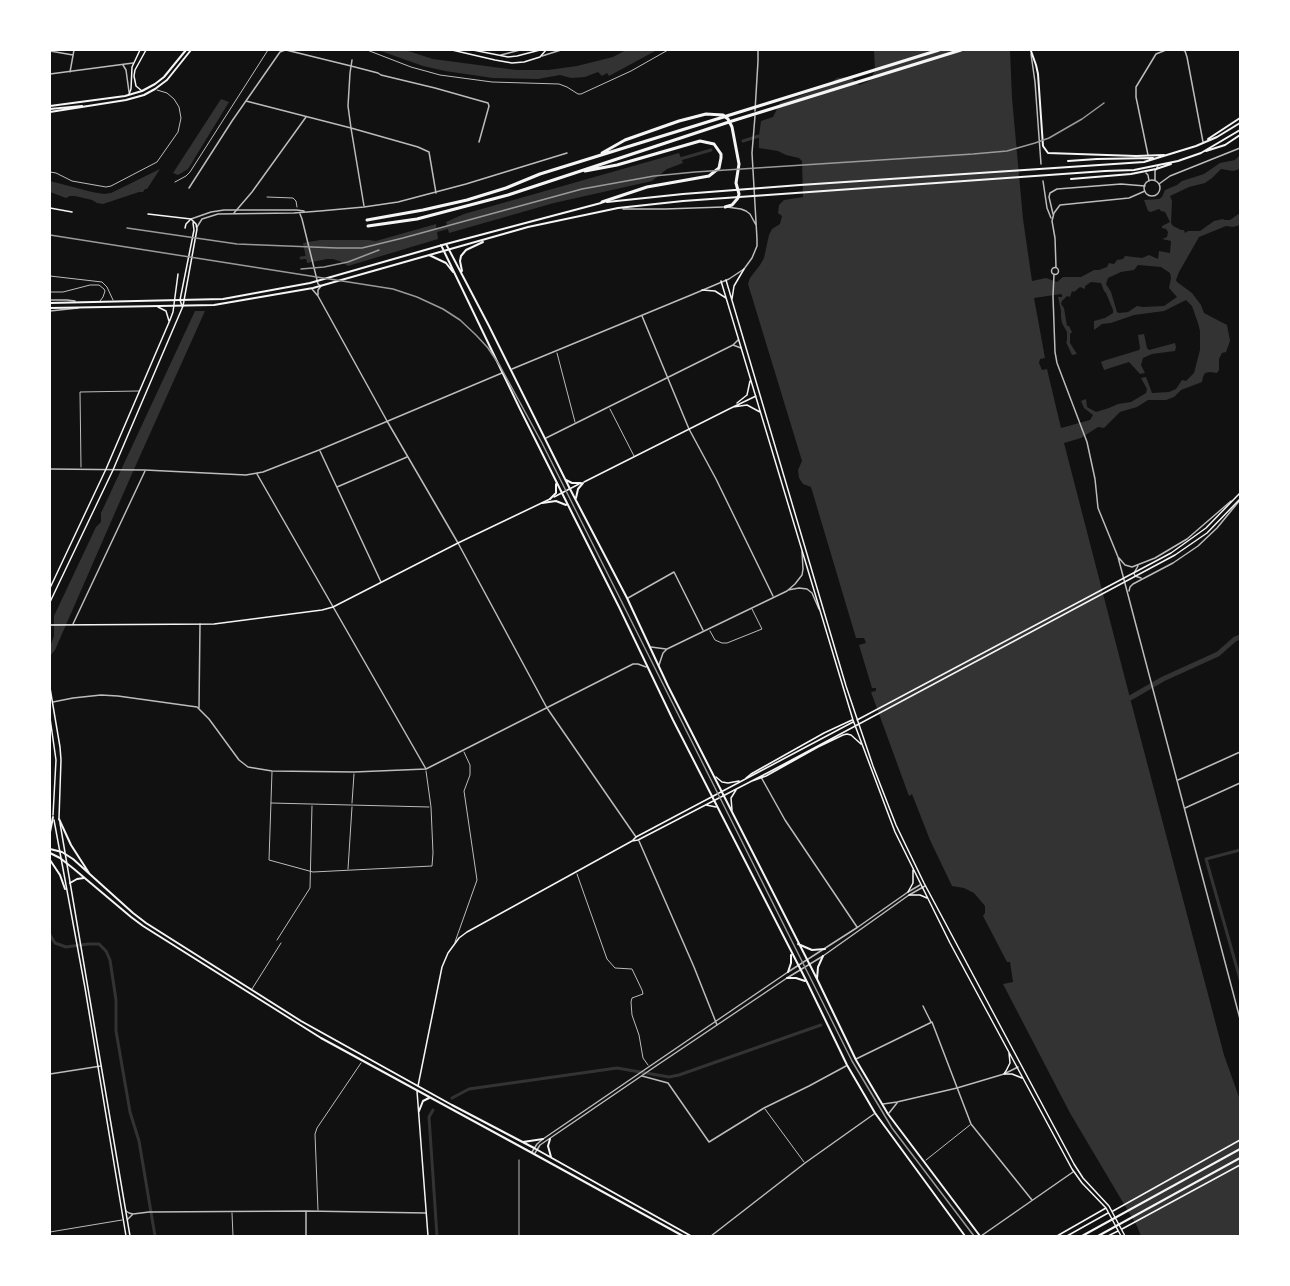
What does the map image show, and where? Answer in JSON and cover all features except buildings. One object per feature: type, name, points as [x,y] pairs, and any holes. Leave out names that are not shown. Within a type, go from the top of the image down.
[{"type":"highway","points":[[367,220],[466,200],[506,188],[540,174],[939,50]]},
{"type":"highway","points":[[368,226],[417,219],[508,195],[732,121],[961,50]]},
{"type":"highway","points":[[595,157],[633,137],[702,114],[723,115],[732,127],[739,166],[736,185],[739,196],[735,203],[725,207]]},
{"type":"highway","points":[[568,175],[617,165],[700,141],[716,146],[721,154],[720,165],[713,174],[647,187],[602,202]]},
{"type":"main road","points":[[128,94],[134,63],[140,50]]},
{"type":"main road","points":[[143,91],[136,87],[134,76],[145,50]]},
{"type":"main road","points":[[50,109],[129,100],[141,96],[154,90],[169,78],[184,56],[185,50]]},
{"type":"main road","points":[[50,109],[143,91],[162,79],[192,50]]},
{"type":"main road","points":[[452,50],[507,63],[524,62],[540,57],[546,50]]},
{"type":"main road","points":[[473,50],[513,57],[540,50]]},
{"type":"main road","points":[[1030,50],[1038,74],[1043,146],[1048,153],[1149,158]]},
{"type":"main road","points":[[50,109],[85,106]]},
{"type":"main road","points":[[1203,142],[1240,118]]},
{"type":"main road","points":[[1068,161],[1159,158],[1217,137],[1240,123]]},
{"type":"main road","points":[[1201,153],[1240,130]]},
{"type":"main road","points":[[1071,179],[1145,172],[1225,145],[1240,135]]},
{"type":"main road","points":[[50,302],[217,299],[318,282],[441,245],[602,202],[1020,169],[1126,164],[1170,154]]},
{"type":"main road","points":[[50,310],[214,305],[308,289],[528,227],[618,208],[683,201],[1134,170],[1179,161]]},
{"type":"main road","points":[[50,208],[72,212]]},
{"type":"main road","points":[[148,214],[191,219],[195,223],[197,229],[182,300]]},
{"type":"main road","points":[[182,218],[186,222],[185,227],[191,219]]},
{"type":"main road","points":[[50,602],[113,470],[183,306],[182,300],[194,230],[191,219]]},
{"type":"main road","points":[[463,274],[461,256],[466,250],[491,238]]},
{"type":"main road","points":[[446,244],[627,598],[856,1060],[888,1114],[981,1236]]},
{"type":"main road","points":[[441,245],[673,720],[847,1065],[874,1113],[965,1236]]},
{"type":"main road","points":[[429,255],[446,263],[457,277]]},
{"type":"main road","points":[[732,300],[734,286],[744,269]]},
{"type":"main road","points":[[50,588],[106,469],[169,322],[174,306],[178,274]]},
{"type":"main road","points":[[726,280],[856,716],[896,825],[950,943],[1074,1171],[1106,1208],[1124,1236]]},
{"type":"main road","points":[[721,281],[853,720],[895,832],[1080,1175],[1109,1206],[1124,1236]]},
{"type":"main road","points":[[702,291],[715,291],[727,299]]},
{"type":"main road","points":[[155,306],[165,311],[169,322]]},
{"type":"main road","points":[[729,409],[746,397],[751,377]]},
{"type":"main road","points":[[50,625],[214,624],[333,607],[756,396]]},
{"type":"main road","points":[[729,409],[747,405],[760,412]]},
{"type":"main road","points":[[564,477],[572,483],[583,483]]},
{"type":"main road","points":[[550,499],[556,493],[556,481]]},
{"type":"main road","points":[[577,502],[577,491],[583,483]]},
{"type":"main road","points":[[428,1236],[417,1090],[441,969],[448,953],[459,939],[467,932],[636,837],[738,787],[770,766],[1171,553],[1206,528],[1240,493]]},
{"type":"main road","points":[[723,794],[1174,555],[1207,533],[1240,499]]},
{"type":"main road","points":[[542,503],[563,502],[568,507]]},
{"type":"main road","points":[[50,688],[61,760],[59,819],[126,1236]]},
{"type":"main road","points":[[50,718],[56,760],[50,832]]},
{"type":"main road","points":[[745,782],[760,768],[853,720]]},
{"type":"main road","points":[[714,776],[728,783],[745,782],[761,777],[847,734],[862,744]]},
{"type":"main road","points":[[733,814],[731,798],[738,787]]},
{"type":"main road","points":[[632,841],[638,840],[714,798]]},
{"type":"main road","points":[[702,806],[713,806],[719,810]]},
{"type":"main road","points":[[53,817],[65,889],[101,1065],[130,1236]]},
{"type":"main road","points":[[59,819],[81,863],[92,878]]},
{"type":"main road","points":[[50,851],[66,855],[146,923],[301,1021],[536,1148],[691,1236]]},
{"type":"main road","points":[[50,851],[143,926],[321,1038],[683,1236]]},
{"type":"main road","points":[[50,860],[60,875],[65,889]]},
{"type":"main road","points":[[908,892],[913,883],[913,869]]},
{"type":"main road","points":[[70,883],[85,878]]},
{"type":"main road","points":[[909,895],[928,898]]},
{"type":"main road","points":[[798,944],[812,950],[825,949]]},
{"type":"main road","points":[[788,972],[791,953]]},
{"type":"main road","points":[[817,979],[823,956]]},
{"type":"main road","points":[[787,978],[807,982]]},
{"type":"main road","points":[[1006,1046],[1010,1062],[1004,1074],[1017,1075],[1025,1081]]},
{"type":"main road","points":[[419,1112],[425,1100],[431,1098]]},
{"type":"main road","points":[[524,1142],[543,1139]]},
{"type":"main road","points":[[550,1139],[548,1146],[551,1157]]},
{"type":"main road","points":[[1067,1236],[1240,1140]]},
{"type":"main road","points":[[1082,1236],[1240,1149]]},
{"type":"main road","points":[[1098,1236],[1240,1158]]},
{"type":"main road","points":[[1108,1236],[1240,1165]]},
{"type":"main road","points":[[1057,1236],[1109,1206]]},
{"type":"street","points":[[70,72],[74,50]]},
{"type":"street","points":[[189,188],[280,52],[286,50],[488,103],[480,142]]},
{"type":"street","points":[[498,56],[520,50]]},
{"type":"street","points":[[540,57],[561,50]]},
{"type":"street","points":[[510,369],[702,291],[744,269],[757,246],[753,130],[758,87],[758,50]]},
{"type":"street","points":[[1030,50],[1035,82],[1041,164]]},
{"type":"street","points":[[1149,158],[1136,87],[1156,54],[1166,50]]},
{"type":"street","points":[[1183,50],[1187,57],[1203,142]]},
{"type":"street","points":[[50,51],[73,55]]},
{"type":"street","points":[[352,60],[348,106],[364,207]]},
{"type":"street","points":[[50,74],[134,63]]},
{"type":"street","points":[[119,65],[126,69],[128,94]]},
{"type":"street","points":[[246,101],[351,128],[429,152],[436,193]]},
{"type":"street","points":[[234,213],[306,117]]},
{"type":"street","points":[[1159,184],[1170,176],[1240,148]]},
{"type":"street","points":[[191,219],[215,211],[308,212],[398,202],[436,193],[567,153]]},
{"type":"street","points":[[1155,181],[1154,174],[1158,166]]},
{"type":"street","points":[[1145,172],[1149,181]]},
{"type":"street","points":[[1043,181],[1043,193],[1052,218]]},
{"type":"street","points":[[1053,214],[1049,197],[1050,193],[1057,189],[1121,184],[1144,186],[1149,181],[1155,181],[1159,184],[1160,189],[1155,195],[1148,194],[1144,186]]},
{"type":"street","points":[[1145,191],[1129,198],[1060,205],[1053,214],[1052,230],[1058,269],[1053,279],[1055,352],[1057,363],[1085,436],[1095,479],[1098,508],[1119,557],[1240,1019]]},
{"type":"street","points":[[618,208],[633,210],[725,207],[746,211],[757,226]]},
{"type":"street","points":[[197,229],[205,218],[218,214],[297,211]]},
{"type":"street","points":[[297,211],[302,219],[318,282],[318,296]]},
{"type":"street","points":[[302,219],[308,212]]},
{"type":"street","points":[[1054,274],[1051,269],[1056,267]]},
{"type":"street","points":[[312,282],[316,275]]},
{"type":"street","points":[[308,289],[314,290],[318,296],[458,543],[547,708],[638,840],[717,1025]]},
{"type":"street","points":[[642,316],[689,429],[716,478],[774,597]]},
{"type":"street","points":[[544,439],[733,345],[739,339]]},
{"type":"street","points":[[733,345],[742,350]]},
{"type":"street","points":[[50,469],[146,470],[246,475],[256,473],[319,450],[502,373]]},
{"type":"street","points":[[319,450],[381,583]]},
{"type":"street","points":[[336,487],[408,457]]},
{"type":"street","points":[[73,625],[146,470]]},
{"type":"street","points":[[256,473],[426,769]]},
{"type":"street","points":[[1119,557],[1128,567],[1139,565],[1187,539],[1240,493]]},
{"type":"street","points":[[1129,595],[1130,586],[1173,563],[1198,546],[1240,499]]},
{"type":"street","points":[[787,591],[802,575],[802,551]]},
{"type":"street","points":[[1139,565],[1134,573],[1138,578],[1144,578]]},
{"type":"street","points":[[627,598],[674,572],[704,631]]},
{"type":"street","points":[[659,666],[667,650],[787,591],[807,589],[812,593],[815,603],[821,610]]},
{"type":"street","points":[[199,709],[200,624]]},
{"type":"street","points":[[649,646],[667,650]]},
{"type":"street","points":[[52,702],[101,695],[197,707],[209,718],[239,760],[248,767],[272,771],[354,772],[426,769],[633,664],[643,665],[649,670]]},
{"type":"street","points":[[1178,780],[1240,752]]},
{"type":"street","points":[[761,777],[785,820],[860,930]]},
{"type":"street","points":[[1185,808],[1240,783]]},
{"type":"street","points":[[533,1153],[543,1139],[798,965],[908,892],[923,885]]},
{"type":"street","points":[[536,1148],[823,956],[923,885]]},
{"type":"street","points":[[923,1006],[932,1023],[971,1124],[1032,1200]]},
{"type":"street","points":[[856,1060],[932,1023]]},
{"type":"street","points":[[50,1074],[101,1065]]},
{"type":"street","points":[[644,1075],[668,1083],[709,1142],[764,1108],[847,1065]]},
{"type":"street","points":[[882,1104],[957,1088],[1004,1074],[1018,1067]]},
{"type":"street","points":[[888,1114],[897,1102]]},
{"type":"street","points":[[711,1236],[874,1113]]},
{"type":"street","points":[[981,1236],[1074,1171]]},
{"type":"street","points":[[126,1210],[134,1214],[306,1211],[427,1213]]},
{"type":"street","points":[[306,1211],[306,1236]]},
{"type":"street","points":[[128,1220],[134,1214]]},
{"type":"lane","points":[[175,182],[190,172],[268,50]]},
{"type":"lane","points":[[367,50],[411,67],[440,75],[492,82],[558,84],[578,94],[585,93],[632,71],[668,50]]},
{"type":"lane","points":[[50,172],[72,182],[106,187],[156,163],[178,132],[181,116],[179,107],[172,97],[162,91],[154,90]]},
{"type":"lane","points":[[267,198],[291,198],[296,201],[297,211]]},
{"type":"lane","points":[[50,276],[102,282],[114,302]]},
{"type":"lane","points":[[50,292],[63,292],[99,285],[105,291],[99,302]]},
{"type":"lane","points":[[556,350],[576,424]]},
{"type":"lane","points":[[81,469],[80,392],[139,391]]},
{"type":"lane","points":[[609,407],[634,457]]},
{"type":"lane","points":[[709,629],[715,640],[727,643],[762,629],[751,608]]},
{"type":"lane","points":[[453,946],[477,880],[464,791],[470,776],[470,766],[464,750]]},
{"type":"lane","points":[[272,771],[269,860],[310,872],[432,866],[431,807],[426,769]]},
{"type":"lane","points":[[348,871],[354,772]]},
{"type":"lane","points":[[271,803],[431,807]]},
{"type":"lane","points":[[277,940],[310,888],[312,804]]},
{"type":"lane","points":[[576,872],[607,959],[615,968],[632,969],[642,990],[643,994],[632,998],[632,1015],[639,1035],[643,1058],[649,1067]]},
{"type":"lane","points":[[252,990],[281,943]]},
{"type":"lane","points":[[318,1212],[316,1131],[363,1061]]},
{"type":"lane","points":[[764,1108],[805,1163]]},
{"type":"lane","points":[[924,1162],[971,1124]]},
{"type":"lane","points":[[519,1160],[519,1236]]},
{"type":"lane","points":[[232,1213],[233,1236]]},
{"type":"lane","points":[[50,1232],[124,1219]]},
{"type":"shaded area","points":[[378,50],[405,50],[433,59],[516,70],[548,70],[613,57],[626,50],[657,50],[609,76],[607,73],[602,76],[598,72],[585,77],[571,78],[560,75],[538,79],[493,78],[445,71],[423,66]]},
{"type":"shaded area","points":[[874,50],[1010,50],[1023,219],[1032,281],[1046,278],[1057,282],[1063,277],[1081,277],[1094,270],[1107,267],[1109,263],[1114,264],[1125,256],[1142,258],[1149,255],[1158,259],[1159,251],[1170,253],[1171,241],[1162,239],[1167,237],[1168,232],[1162,226],[1170,222],[1165,212],[1159,209],[1148,211],[1144,200],[1159,199],[1165,190],[1182,181],[1204,174],[1220,163],[1235,160],[1240,155],[1240,169],[1233,171],[1221,169],[1205,183],[1189,187],[1170,196],[1172,201],[1171,223],[1184,230],[1185,233],[1200,231],[1214,221],[1230,220],[1240,213],[1240,225],[1226,226],[1199,237],[1176,280],[1192,293],[1204,313],[1227,325],[1230,341],[1226,352],[1222,353],[1219,359],[1219,370],[1217,373],[1205,373],[1202,382],[1181,390],[1174,397],[1166,400],[1148,400],[1137,407],[1120,412],[1104,428],[1098,427],[1081,438],[1064,443],[1224,1055],[1240,1100],[1240,1236],[1141,1236],[1070,1113],[1003,984],[1013,982],[1010,962],[1007,962],[983,916],[985,906],[974,893],[952,886],[930,840],[912,794],[909,796],[871,692],[876,691],[876,688],[872,688],[859,645],[866,643],[864,638],[856,638],[811,487],[803,484],[799,478],[798,470],[802,461],[748,284],[764,258],[772,229],[780,224],[782,216],[778,213],[779,205],[784,200],[803,197],[802,161],[778,151],[759,148],[761,121],[773,117],[780,103],[827,86],[837,78],[850,77],[859,85],[869,81],[875,71]],"holes":[[[1138,265],[1161,267],[1170,273],[1169,288],[1177,297],[1164,306],[1137,306],[1128,312],[1119,313],[1106,284],[1108,278],[1121,272],[1134,270]],[[1091,282],[1101,283],[1113,310],[1113,313],[1105,318],[1094,321],[1094,330],[1102,324],[1134,315],[1164,311],[1186,300],[1192,306],[1198,323],[1200,350],[1194,373],[1186,381],[1182,380],[1176,389],[1169,392],[1152,393],[1146,377],[1141,378],[1147,389],[1146,393],[1131,402],[1096,412],[1087,407],[1086,399],[1081,401],[1084,408],[1093,415],[1090,420],[1061,428],[1047,369],[1042,370],[1039,363],[1040,359],[1045,358],[1034,298],[1062,295],[1058,297],[1062,323],[1067,332],[1066,342],[1072,355],[1077,354],[1070,343],[1072,332],[1067,326],[1064,308],[1061,304],[1067,296],[1070,297],[1072,291],[1080,287],[1085,289],[1085,286]]]},
{"type":"shaded area","points":[[221,99],[229,102],[188,169],[178,175],[173,173]]},
{"type":"shaded area","points":[[679,153],[683,163],[667,169],[652,181],[554,203],[449,233],[446,222],[464,214]]},
{"type":"shaded area","points":[[160,169],[143,192],[103,204],[75,196],[66,198],[50,192],[50,181],[92,192],[111,193]]},
{"type":"shaded area","points":[[436,224],[438,239],[348,266],[333,259],[307,263],[303,243],[320,240],[376,241]]},
{"type":"shaded area","points":[[195,311],[205,311],[55,650],[50,656],[54,636],[54,616],[96,527],[101,522],[101,513]]},
{"type":"shaded area","points":[[1144,334],[1149,350],[1175,343],[1175,351],[1152,354],[1143,358],[1141,365],[1145,373],[1140,374],[1129,362],[1104,370],[1101,362],[1139,350],[1138,335]]},
{"type":"waterway","points":[[743,141],[759,136]]},
{"type":"waterway","points":[[680,159],[711,150]]},
{"type":"waterway","points":[[435,231],[449,227]]},
{"type":"waterway","points":[[301,258],[309,257]]},
{"type":"waterway","points":[[1130,698],[1163,679],[1218,654],[1240,637]]},
{"type":"waterway","points":[[1240,850],[1206,859],[1240,979]]},
{"type":"waterway","points":[[50,935],[55,943],[66,947],[99,944],[106,951],[110,960],[116,1000],[116,1031],[130,1112],[139,1141],[155,1236]]},
{"type":"waterway","points":[[452,1098],[469,1089],[617,1068],[669,1077],[821,1025]]},
{"type":"waterway","points":[[433,1110],[429,1117],[437,1236]]},
{"type":"railway","points":[[127,228],[237,244],[362,248],[582,189],[654,176],[1007,151],[1049,138],[1104,103]]},
{"type":"railway","points":[[50,235],[393,289],[443,309],[460,320],[476,335],[500,366],[542,443],[852,1061],[892,1128],[974,1236]]},
{"type":"railway","points":[[301,269],[348,262],[379,250]]}]
